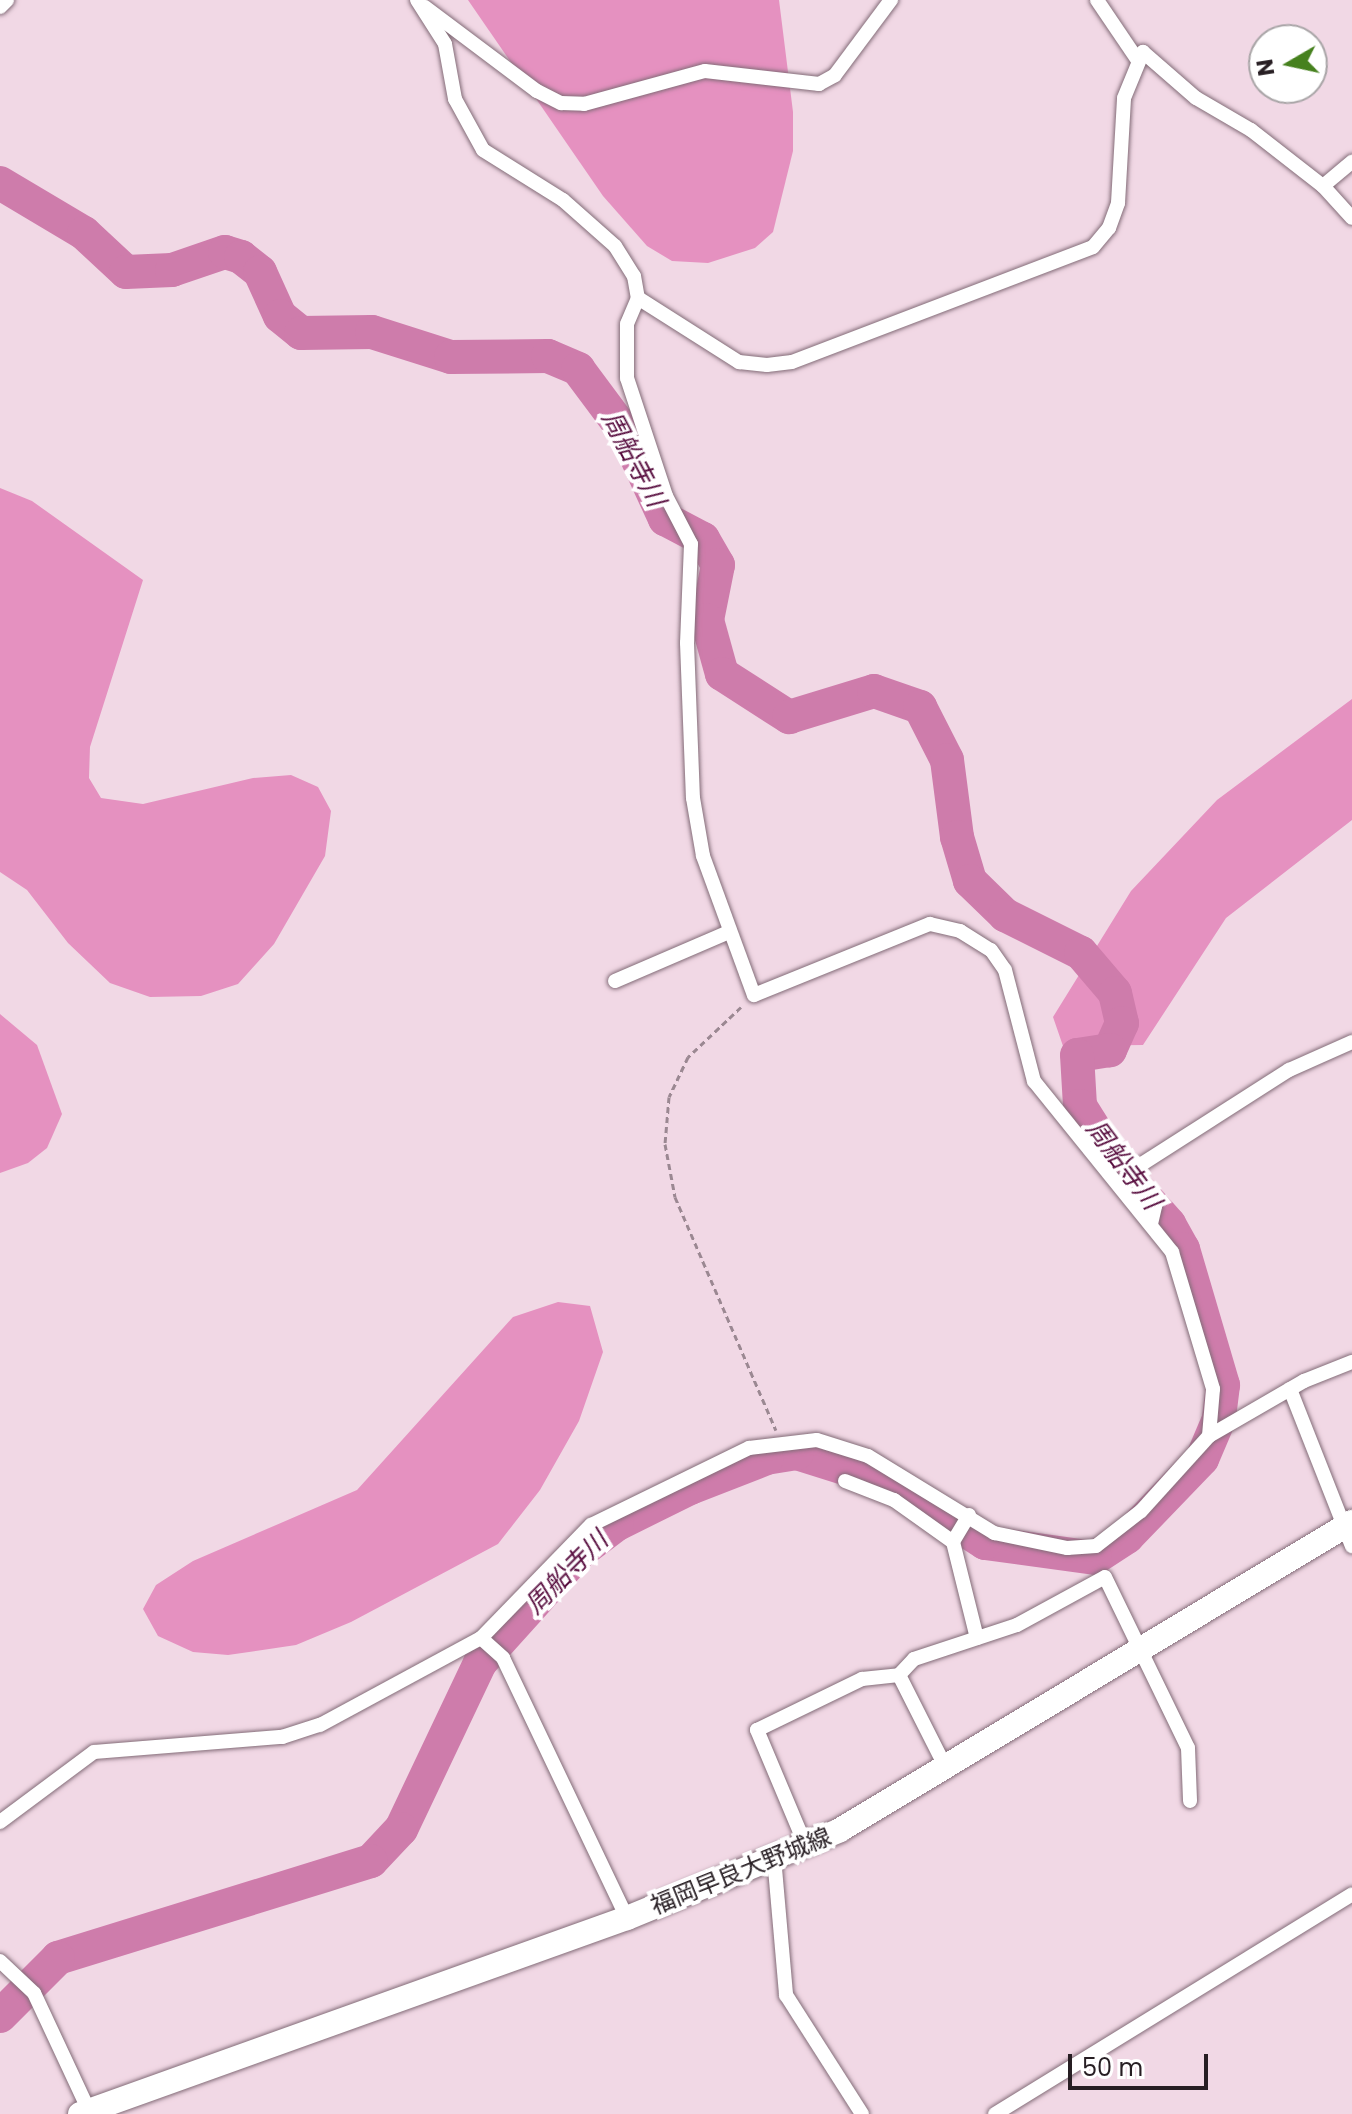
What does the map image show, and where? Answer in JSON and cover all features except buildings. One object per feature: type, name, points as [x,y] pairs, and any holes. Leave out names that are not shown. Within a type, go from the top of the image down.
[{"type":"main road","name":"福岡早良大野城線","points":[[84,2112],[627,1918],[805,1844],[882,1807],[1141,1646],[1349,1532]]},
{"type":"street","points":[[0,7],[7,0]]},
{"type":"street","points":[[418,1],[537,91],[561,103],[584,104],[705,71],[819,84],[835,75],[891,0]]},
{"type":"street","points":[[1097,0],[1137,59]]},
{"type":"street","points":[[418,1],[445,44],[455,99],[483,150],[563,200],[615,246],[634,276],[638,298],[626,337],[627,378],[666,496],[681,517],[691,544],[687,643],[693,798],[703,856],[754,995],[930,924],[960,931],[991,950],[1005,970],[1034,1081],[1172,1252],[1204,1346],[1213,1389],[1209,1436]]},
{"type":"street","points":[[638,298],[739,362],[767,365],[792,362],[1093,247],[1109,228],[1118,203],[1124,98],[1137,59],[1143,52],[1196,98],[1251,130],[1323,186],[1352,218]]},
{"type":"street","points":[[1323,186],[1352,162]]},
{"type":"street","points":[[615,981],[729,932]]},
{"type":"street","points":[[1151,1224],[1155,1206],[1131,1171],[1289,1070],[1352,1042]]},
{"type":"street","points":[[0,1822],[94,1752],[282,1737],[320,1725],[481,1638],[591,1525],[749,1448],[781,1441],[817,1440],[868,1456],[994,1533],[1067,1548],[1096,1546],[1141,1511],[1209,1436],[1290,1389],[1352,1362]]},
{"type":"street","points":[[1290,1389],[1349,1532]]},
{"type":"street","points":[[845,1481],[894,1500],[954,1540],[977,1638]]},
{"type":"street","points":[[954,1540],[968,1517]]},
{"type":"street","points":[[805,1844],[757,1730],[862,1679],[899,1675],[914,1659],[1017,1625],[1105,1577],[1188,1748],[1190,1801]]},
{"type":"street","points":[[481,1638],[503,1658],[627,1918]]},
{"type":"street","points":[[899,1675],[946,1768]]},
{"type":"street","points":[[774,1857],[786,1995],[862,2114]]},
{"type":"street","points":[[995,2114],[1352,1894]]},
{"type":"street","points":[[0,1961],[20,1975],[34,1993],[84,2112]]},
{"type":"path","points":[[754,995],[688,1057],[669,1097],[665,1144],[675,1197],[781,1441]]},
{"type":"shaded area","points":[[468,0],[779,0],[793,112],[793,151],[773,232],[755,248],[708,263],[672,261],[647,246],[603,196]]},
{"type":"shaded area","points":[[0,488],[32,501],[143,580],[90,747],[89,778],[101,798],[143,804],[253,778],[291,775],[318,787],[331,811],[325,856],[274,944],[238,984],[201,996],[150,997],[110,983],[68,943],[27,890],[0,872]]},
{"type":"shaded area","points":[[1352,699],[1352,820],[1226,918],[1143,1045],[1063,1046],[1053,1017],[1131,891],[1217,800]]},
{"type":"shaded area","points":[[0,1014],[37,1045],[62,1114],[47,1148],[28,1163],[0,1173]]},
{"type":"shaded area","points":[[558,1302],[590,1306],[603,1352],[579,1421],[540,1490],[498,1544],[351,1622],[296,1645],[228,1655],[193,1652],[158,1636],[143,1609],[156,1585],[193,1561],[357,1490],[513,1317]]},
{"type":"waterway","name":"周船寺川","points":[[0,183],[84,233],[126,272],[172,270],[225,252],[241,257],[260,272],[280,316],[301,333],[372,332],[451,357],[548,356],[578,369],[625,432],[665,519],[703,539],[718,565],[707,620],[722,674],[789,717],[874,691],[920,707],[947,760],[957,837],[970,881],[1005,915],[1081,953],[1115,993],[1122,1023],[1110,1050],[1077,1055],[1080,1106],[1117,1165],[1169,1224],[1183,1249],[1223,1385],[1219,1419],[1202,1459],[1127,1537],[1095,1558],[985,1543],[892,1483],[797,1453],[767,1458],[690,1488],[617,1524],[579,1553],[480,1663],[401,1829],[371,1861],[58,1958],[0,2016]]}]
